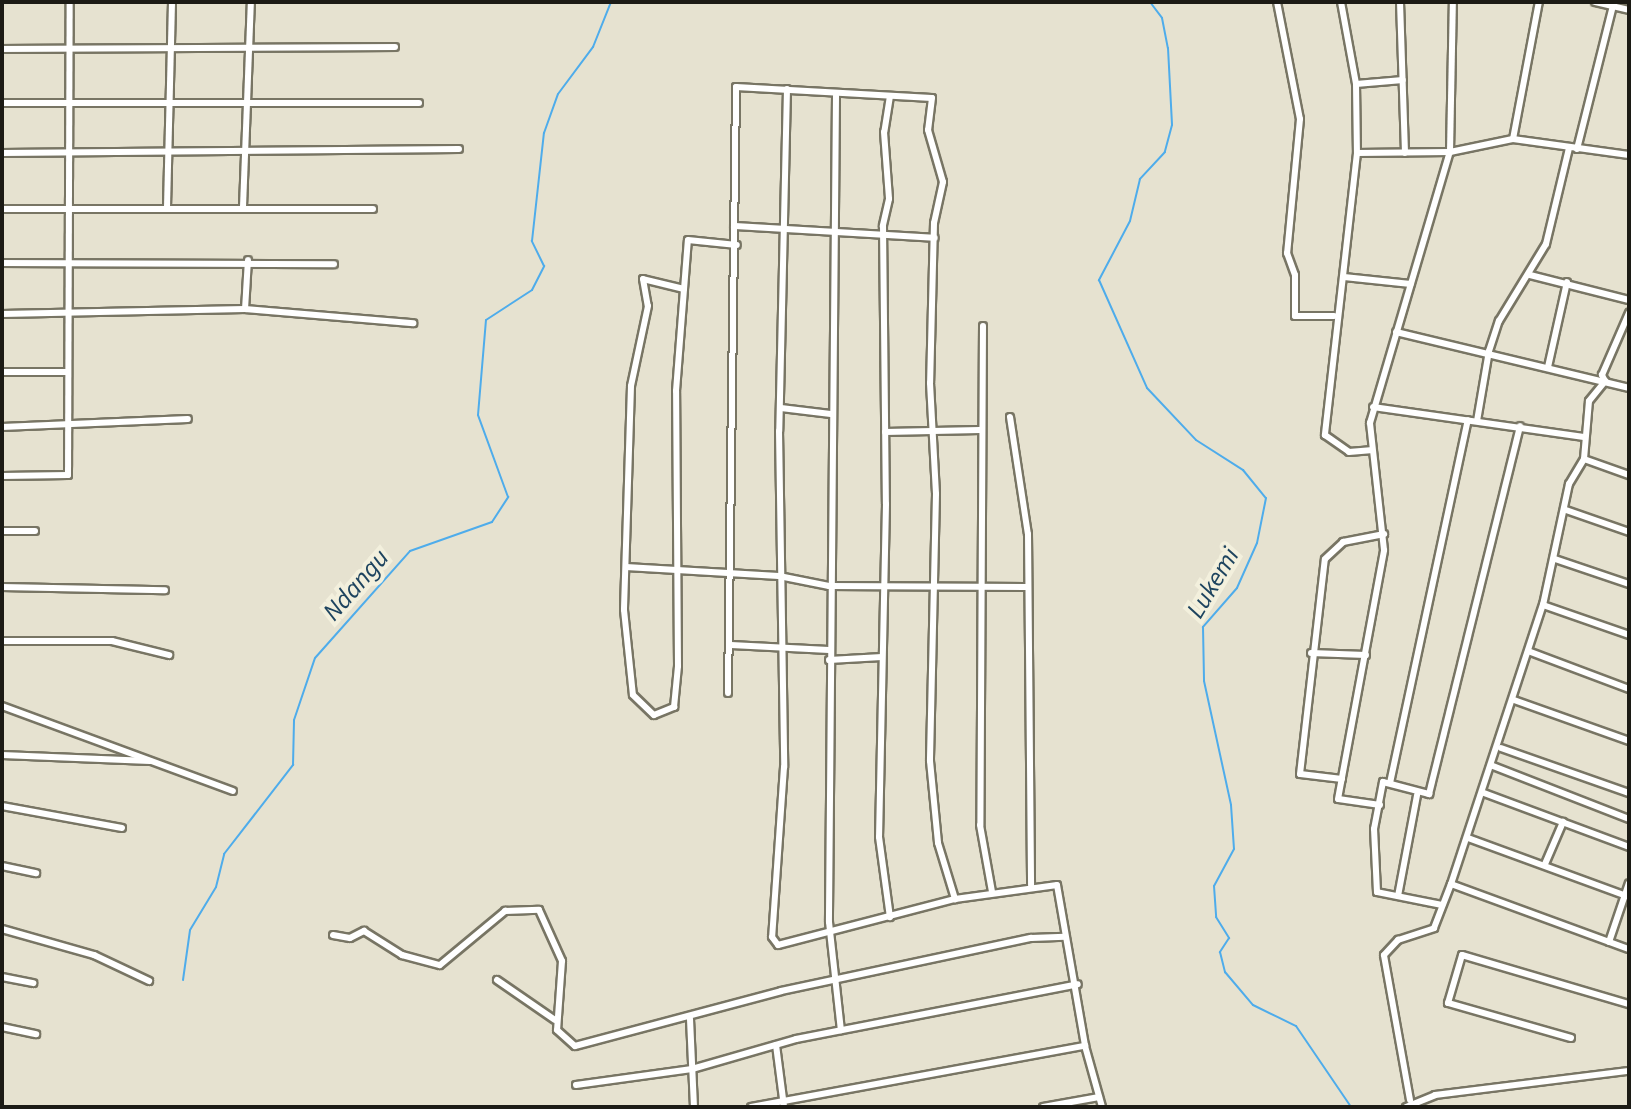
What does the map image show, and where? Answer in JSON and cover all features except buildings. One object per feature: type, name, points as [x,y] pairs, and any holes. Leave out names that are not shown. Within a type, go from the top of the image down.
[{"type":"street","points":[[2,476],[68,475],[70,2]]},
{"type":"street","points":[[167,207],[172,2]]},
{"type":"street","points":[[243,207],[248,151],[251,2]]},
{"type":"street","points":[[1277,2],[1300,119],[1287,253],[1295,275],[1295,316],[1334,316]]},
{"type":"street","points":[[1341,2],[1356,84],[1357,153],[1344,277],[1334,316],[1325,435],[1349,452],[1370,450]]},
{"type":"street","points":[[1400,2],[1405,153]]},
{"type":"street","points":[[1380,805],[1338,799],[1366,655],[1384,534],[1370,450],[1373,407],[1450,152],[1453,2]]},
{"type":"street","points":[[1513,139],[1539,2]]},
{"type":"street","points":[[1595,2],[1614,4],[1629,10]]},
{"type":"street","points":[[1477,421],[1489,351],[1499,321],[1530,275],[1546,244],[1614,4]]},
{"type":"street","points":[[2,49],[395,47]]},
{"type":"street","points":[[1356,84],[1403,80]]},
{"type":"street","points":[[728,693],[737,245],[734,226],[736,87],[787,89],[836,96],[932,98],[927,120],[943,182],[935,238],[930,761],[938,843],[955,899]]},
{"type":"street","points":[[787,89],[782,227],[779,576],[784,767],[772,937],[778,945],[830,934],[955,899],[1031,885],[1057,885],[1065,937],[1078,984],[1085,1046],[1102,1107]]},
{"type":"street","points":[[836,96],[829,586],[830,934],[841,1030]]},
{"type":"street","points":[[890,96],[879,837],[890,917]]},
{"type":"street","points":[[2,103],[419,103]]},
{"type":"street","points":[[1357,153],[1450,152],[1513,139],[1629,155]]},
{"type":"street","points":[[2,153],[459,149]]},
{"type":"street","points":[[2,209],[373,209]]},
{"type":"street","points":[[734,226],[935,238]]},
{"type":"street","points":[[684,289],[643,279],[648,306],[631,386],[626,567],[633,695],[654,715],[671,712],[676,701],[676,391],[688,240],[737,245]]},
{"type":"street","points":[[245,309],[248,260]]},
{"type":"street","points":[[2,263],[248,260],[334,264]]},
{"type":"street","points":[[1530,275],[1629,300]]},
{"type":"street","points":[[1344,277],[1411,284]]},
{"type":"street","points":[[1548,367],[1567,282]]},
{"type":"street","points":[[2,314],[245,309],[413,323]]},
{"type":"street","points":[[1605,381],[1602,375],[1629,313]]},
{"type":"street","points":[[983,326],[986,406],[980,430],[980,825],[992,892]]},
{"type":"street","points":[[1396,332],[1489,351],[1629,388]]},
{"type":"street","points":[[2,372],[68,372]]},
{"type":"street","points":[[1605,381],[1589,401],[1584,459],[1573,471],[1543,605],[1501,748],[1451,884],[1434,928],[1398,940],[1384,955],[1408,1104],[1629,1071]]},
{"type":"street","points":[[1373,407],[1584,437]]},
{"type":"street","points":[[781,408],[831,414]]},
{"type":"street","points":[[1010,417],[1026,509],[1031,885]]},
{"type":"street","points":[[2,427],[188,419]]},
{"type":"street","points":[[1390,783],[1468,420]]},
{"type":"street","points":[[1442,905],[1377,892],[1374,829],[1383,782],[1417,795],[1429,794],[1520,426]]},
{"type":"street","points":[[885,432],[980,430]]},
{"type":"street","points":[[1584,459],[1629,475]]},
{"type":"street","points":[[1566,510],[1629,532]]},
{"type":"street","points":[[2,531],[35,531]]},
{"type":"street","points":[[1342,779],[1300,774],[1311,653],[1325,559],[1343,542],[1384,534]]},
{"type":"street","points":[[1555,559],[1629,584]]},
{"type":"street","points":[[626,567],[779,576],[829,586],[1026,587]]},
{"type":"street","points":[[2,587],[165,590]]},
{"type":"street","points":[[1543,605],[1629,635]]},
{"type":"street","points":[[2,641],[112,641],[169,655]]},
{"type":"street","points":[[731,645],[780,651],[829,650]]},
{"type":"street","points":[[1528,651],[1629,689]]},
{"type":"street","points":[[1311,653],[1366,655]]},
{"type":"street","points":[[829,660],[882,657]]},
{"type":"street","points":[[1514,700],[1629,741]]},
{"type":"street","points":[[2,706],[233,791]]},
{"type":"street","points":[[1501,748],[1629,793]]},
{"type":"street","points":[[2,755],[151,761]]},
{"type":"street","points":[[1493,766],[1629,819]]},
{"type":"street","points":[[1484,793],[1629,847]]},
{"type":"street","points":[[1398,896],[1417,795]]},
{"type":"street","points":[[2,806],[122,828]]},
{"type":"street","points":[[1545,864],[1563,822]]},
{"type":"street","points":[[1468,838],[1627,896]]},
{"type":"street","points":[[2,866],[36,873]]},
{"type":"street","points":[[1609,942],[1629,883]]},
{"type":"street","points":[[1451,884],[1629,949]]},
{"type":"street","points":[[333,935],[350,938],[364,931],[402,955],[440,965],[505,911],[539,910],[562,961],[556,1020],[560,1037],[575,1046],[1031,938],[1065,937]]},
{"type":"street","points":[[2,929],[94,955],[149,981]]},
{"type":"street","points":[[1571,1038],[1448,1003],[1462,955],[1629,1004]]},
{"type":"street","points":[[2,977],[33,983]]},
{"type":"street","points":[[497,980],[556,1020]]},
{"type":"street","points":[[576,1085],[692,1069],[841,1030],[1078,984]]},
{"type":"street","points":[[690,1019],[694,1107]]},
{"type":"street","points":[[2,1027],[36,1034]]},
{"type":"street","points":[[776,1045],[784,1104]]},
{"type":"street","points":[[751,1107],[784,1104],[1085,1046]]},
{"type":"street","points":[[1043,1107],[1099,1097]]},
{"type":"waterway","name":"Ndangu","points":[[183,980],[190,930],[216,887],[224,854],[293,765],[294,720],[315,658],[410,551],[492,522],[508,497],[478,415],[486,320],[532,290],[544,266],[532,241],[544,133],[558,94],[593,47],[611,2]]},
{"type":"waterway","name":"Lukemi","points":[[1150,2],[1162,18],[1168,48],[1172,125],[1165,152],[1140,179],[1130,221],[1099,280],[1147,388],[1196,440],[1243,470],[1266,498],[1257,543],[1237,588],[1203,627],[1204,681],[1231,805],[1234,849],[1214,886],[1216,917],[1229,938],[1220,952],[1225,972],[1253,1005],[1296,1026],[1351,1107]]}]
